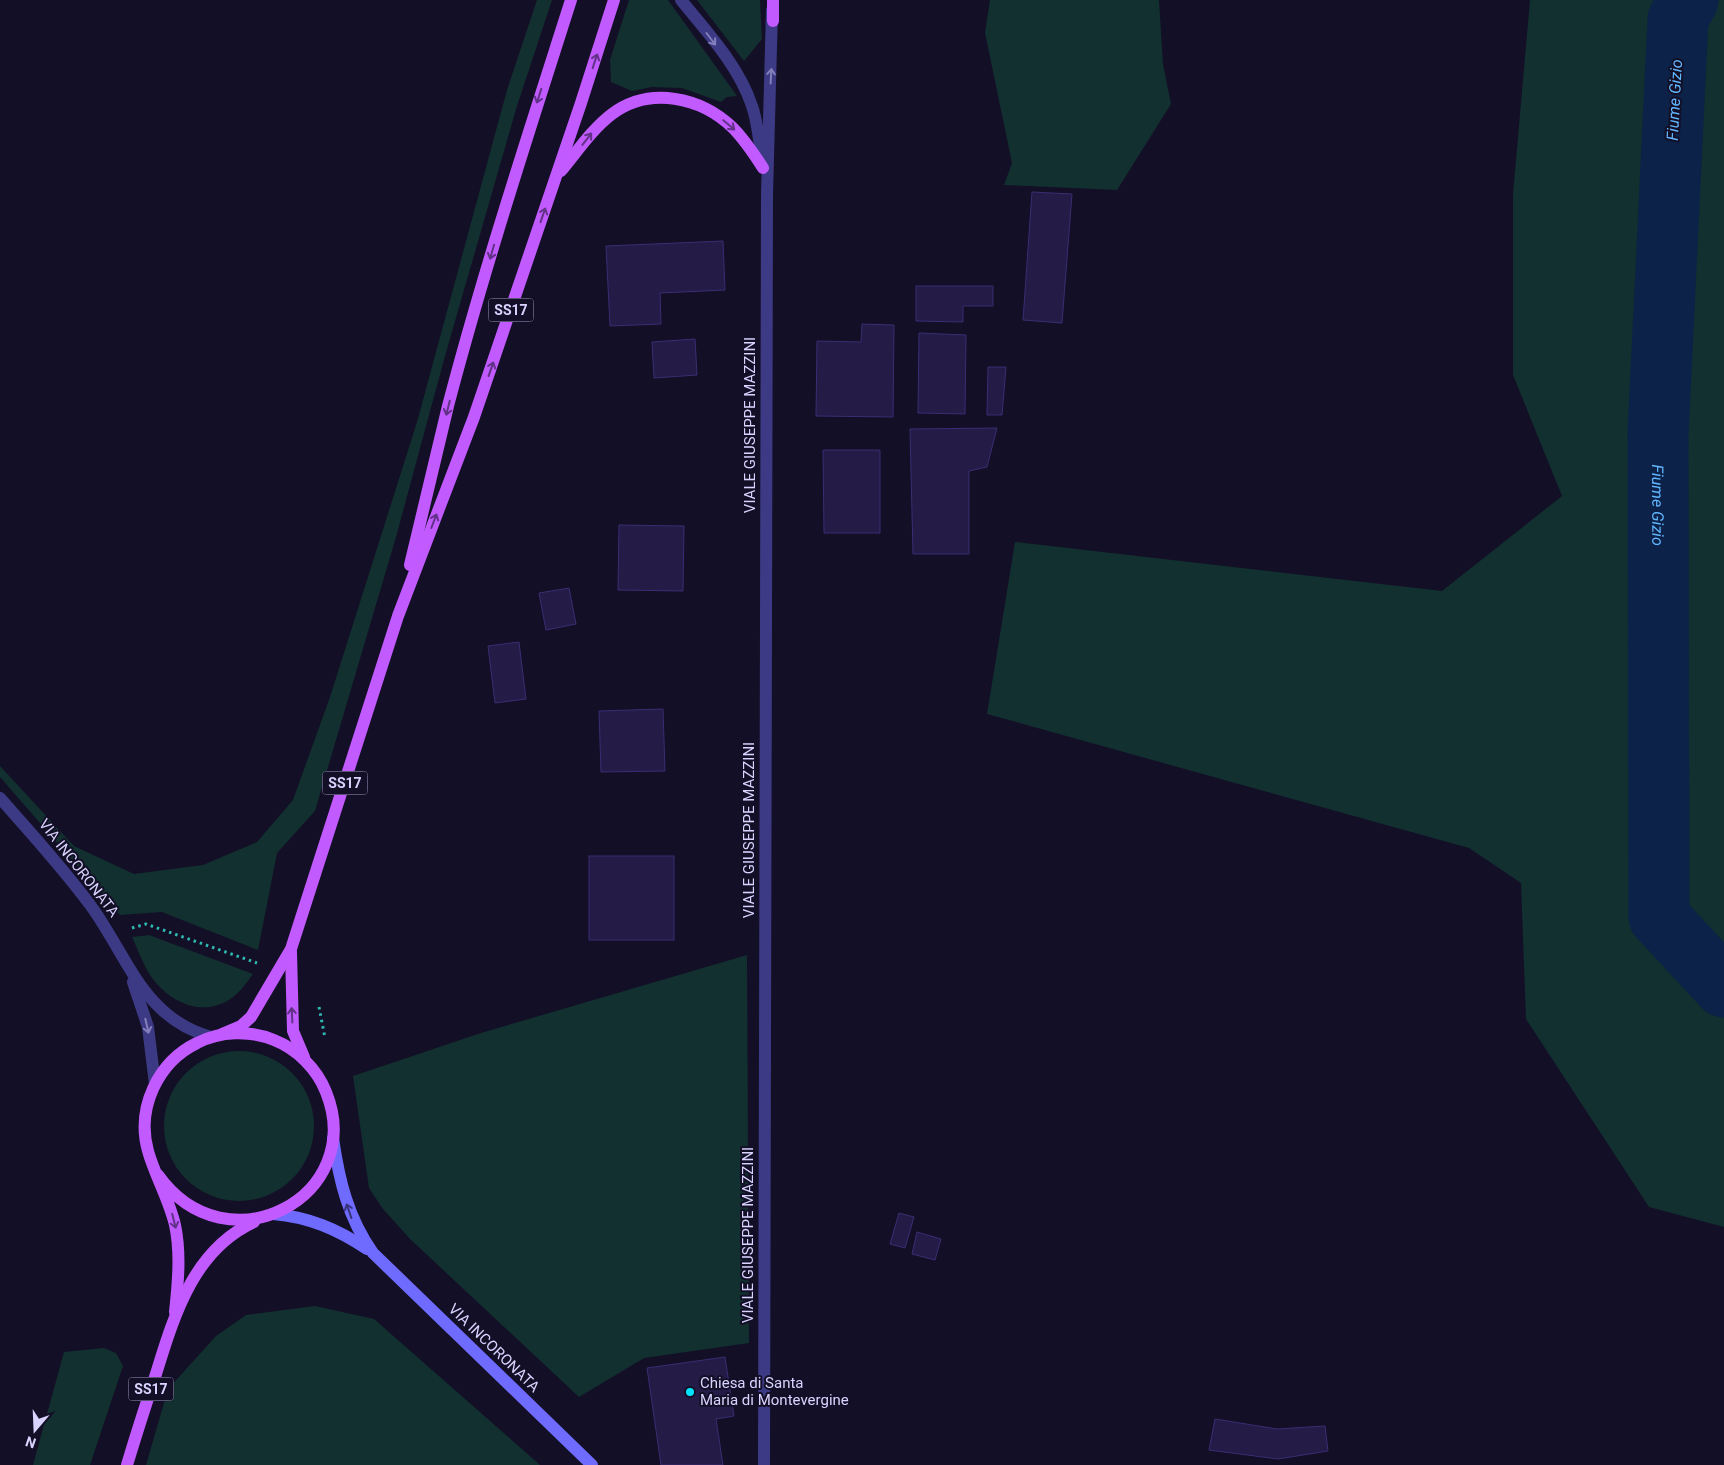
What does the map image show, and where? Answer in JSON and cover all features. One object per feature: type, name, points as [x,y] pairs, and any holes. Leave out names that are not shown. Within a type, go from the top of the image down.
[{"type":"main road","name":"SS17","points":[[398,616],[448,407],[480,293],[523,147],[571,0]]},
{"type":"main road","name":"SS17","points":[[216,1036],[241,1026],[252,1016],[291,949],[398,616],[474,417],[614,0]]},
{"type":"main road","points":[[772,0],[773,21]]},
{"type":"main road","points":[[556,177],[593,132],[611,115],[634,102],[668,96],[698,105],[723,120],[743,139],[763,168]]},
{"type":"main road","name":"SS17","points":[[291,949],[290,975],[293,1031],[306,1061]]},
{"type":"main road","points":[[248,1034],[274,1039],[306,1061],[322,1083],[333,1121],[327,1161],[314,1183],[296,1202],[268,1216],[232,1221],[203,1214],[178,1198],[158,1175],[152,1163],[145,1137],[146,1110],[155,1084],[169,1063],[194,1044],[216,1036],[248,1034]]},
{"type":"main road","name":"VIA INCORONATA","points":[[332,1135],[338,1168],[351,1218],[373,1253]]},
{"type":"main road","name":"SS17","points":[[158,1175],[176,1227],[178,1281],[176,1312]]},
{"type":"main road","name":"SS17","points":[[127,1465],[176,1312],[203,1264],[221,1244],[239,1229],[268,1216]]},
{"type":"main road","name":"VIA INCORONATA","points":[[268,1216],[295,1216],[316,1222],[336,1230],[373,1253],[592,1465]]},
{"type":"street","name":"VIALE GIUSEPPE MAZZINI","points":[[681,0],[732,67],[744,88],[754,116],[767,195]]},
{"type":"street","name":"VIALE GIUSEPPE MAZZINI","points":[[764,1465],[767,195],[773,21]]},
{"type":"street","name":"VIA INCORONATA","points":[[0,798],[79,891],[113,939],[126,964],[153,1002],[189,1030],[216,1036]]},
{"type":"street","name":"VIA INCORONATA","points":[[126,964],[148,1027],[155,1084]]},
{"type":"path","points":[[113,939],[127,930],[146,924],[279,970]]},
{"type":"path","points":[[318,1001],[327,1047]]},
{"type":"green space","points":[[537,0],[552,0],[517,106],[445,356],[396,537],[315,811],[277,853],[258,950],[162,912],[120,915],[0,777],[0,766],[74,846],[134,874],[203,865],[257,842],[293,800],[330,697],[417,422],[507,90]]},
{"type":"green space","points":[[629,0],[668,0],[737,96],[727,97],[721,102],[682,88],[652,87],[632,91],[611,82],[610,60]]},
{"type":"green space","points":[[697,0],[760,0],[762,39],[744,61]]},
{"type":"green space","points":[[990,0],[1159,0],[1163,64],[1171,104],[1117,190],[1004,185],[1012,163],[985,33]]},
{"type":"green space","points":[[1530,0],[1724,0],[1724,1227],[1649,1207],[1526,1019],[1521,883],[1469,848],[987,714],[1015,542],[1442,591],[1562,496],[1513,375],[1513,194]]},
{"type":"green space","points":[[149,935],[253,974],[236,995],[222,1004],[210,1007],[188,1005],[167,993],[147,971],[132,937]]},
{"type":"green space","points":[[747,955],[749,1343],[644,1358],[579,1397],[410,1239],[383,1209],[369,1188],[353,1076],[481,1033]]},
{"type":"green space","points":[[239,1051],[268,1057],[292,1073],[308,1097],[314,1126],[308,1155],[292,1179],[268,1195],[239,1201],[210,1195],[186,1179],[170,1155],[164,1126],[170,1097],[186,1073],[210,1057]]},
{"type":"green space","points":[[315,1306],[374,1319],[540,1465],[146,1465],[168,1389],[216,1336],[246,1315]]},
{"type":"green space","points":[[104,1348],[116,1353],[123,1366],[90,1465],[33,1465],[64,1352]]},
{"type":"building","points":[[1032,192],[1072,194],[1062,323],[1023,320]]},
{"type":"building","points":[[723,241],[725,290],[660,293],[661,324],[610,326],[606,246]]},
{"type":"building","points":[[916,286],[993,286],[993,306],[963,306],[963,322],[916,321]]},
{"type":"building","points":[[862,324],[894,325],[893,417],[816,416],[817,341],[861,342]]},
{"type":"building","points":[[919,333],[966,335],[965,414],[918,413]]},
{"type":"building","points":[[695,339],[697,375],[654,378],[652,342]]},
{"type":"building","points":[[988,367],[1006,367],[1002,415],[987,415]]},
{"type":"building","points":[[997,428],[987,467],[969,471],[969,554],[913,554],[910,429]]},
{"type":"building","points":[[823,450],[880,450],[880,533],[824,533]]},
{"type":"building","points":[[619,525],[684,526],[683,591],[618,590]]},
{"type":"building","points":[[569,588],[576,624],[546,630],[539,593]]},
{"type":"building","points":[[519,642],[526,699],[495,703],[488,646]]},
{"type":"building","points":[[663,709],[665,771],[601,772],[599,711]]},
{"type":"building","points":[[589,856],[674,856],[674,940],[589,940]]},
{"type":"building","points":[[899,1213],[914,1217],[905,1248],[890,1244]]},
{"type":"building","points":[[917,1232],[941,1239],[935,1260],[912,1254]]},
{"type":"building","name":"Chiesa di Santa Maria di Montevergine","points":[[725,1357],[734,1416],[716,1419],[723,1465],[661,1465],[647,1368]]},
{"type":"building","points":[[1215,1419],[1277,1429],[1325,1426],[1328,1451],[1278,1459],[1209,1450]]},
{"type":"waterway","name":"Fiume Gizio","points":[[1688,0],[1678,19],[1658,434],[1659,917],[1724,987]]},
{"type":"place","name":"Chiesa di Santa Maria di Montevergine","points":[[690,1392]]}]
